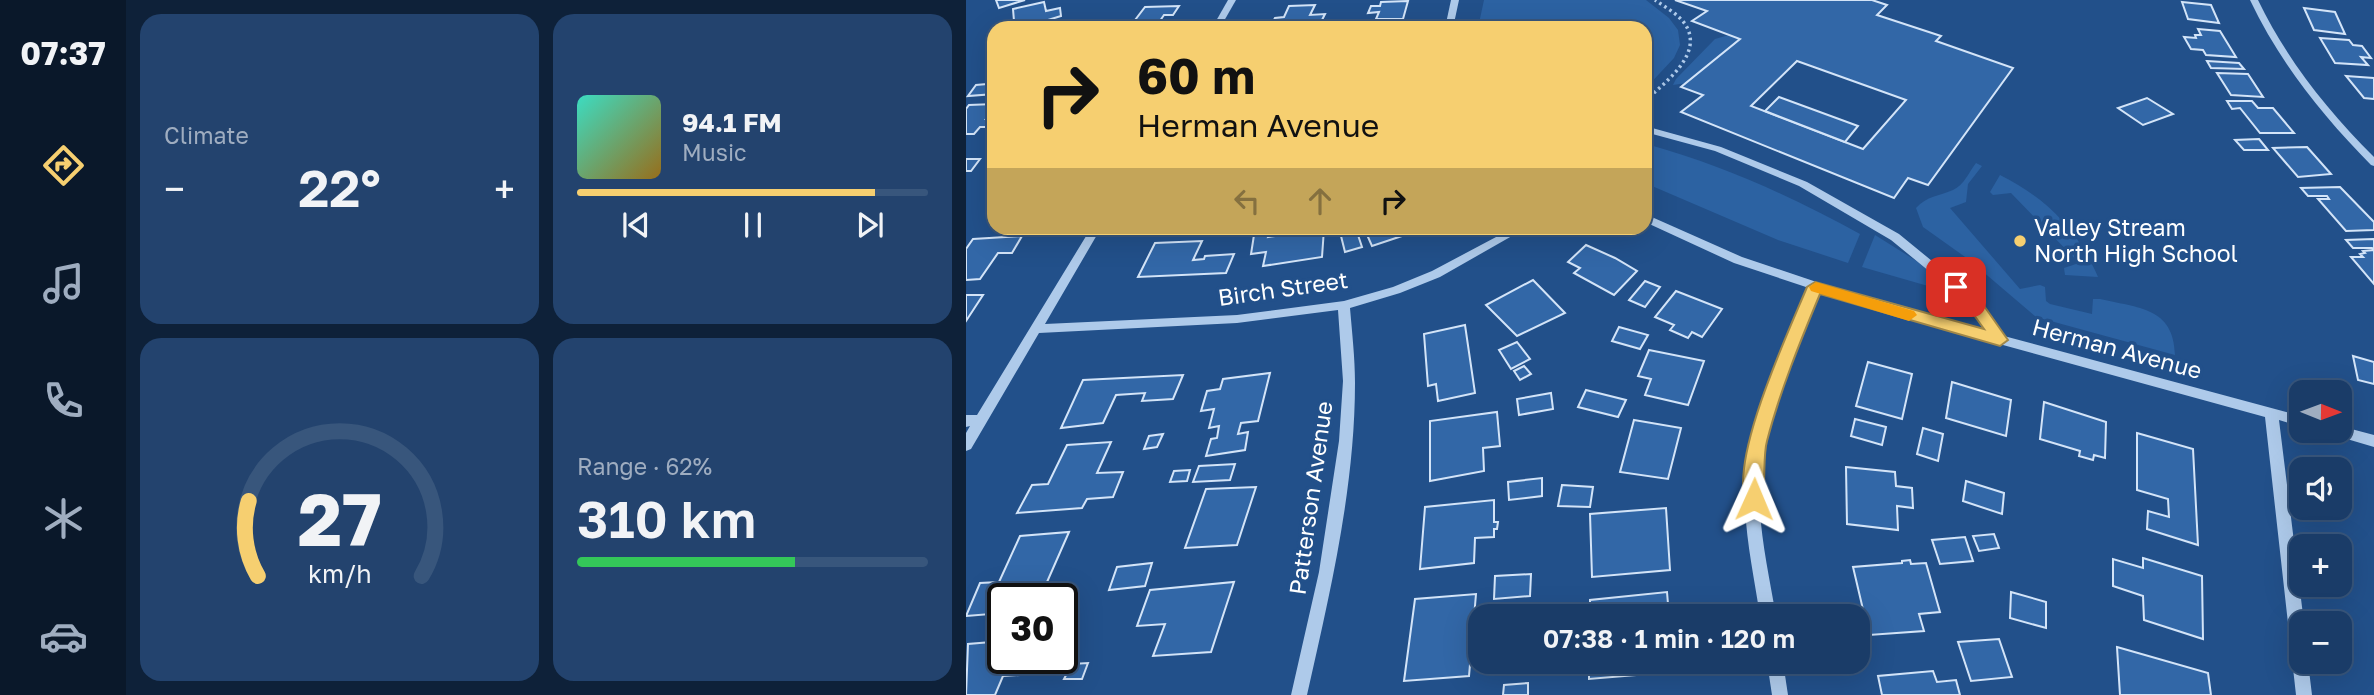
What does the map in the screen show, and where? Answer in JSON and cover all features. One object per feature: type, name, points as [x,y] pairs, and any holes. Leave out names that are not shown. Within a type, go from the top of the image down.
[{"type":"street","points":[[1220,21],[1232,0]]},
{"type":"street","points":[[1450,21],[1455,0]]},
{"type":"street","points":[[2254,0],[2269,33],[2310,94],[2374,163]]},
{"type":"street","points":[[1652,131],[1718,149],[1804,184],[1895,237],[1972,300],[2000,340]]},
{"type":"street","name":"Herman Avenue","points":[[1652,221],[1738,260],[1815,287],[2289,417]]},
{"type":"street","points":[[966,445],[1092,235]]},
{"type":"street","name":"Birch Street","points":[[1035,329],[1237,319],[1344,305],[1396,290],[1436,274],[1508,235]]},
{"type":"street","points":[[1766,604],[1755,526],[1753,472],[1758,443],[1780,374],[1815,287]]},
{"type":"street","name":"Patterson Avenue","points":[[1299,695],[1327,572],[1346,441],[1349,381],[1344,305]]},
{"type":"street","points":[[2271,412],[2304,695]]},
{"type":"street","points":[[966,421],[981,420]]},
{"type":"street","points":[[2352,435],[2374,441]]},
{"type":"street","points":[[1777,674],[1780,695]]},
{"type":"path","points":[[1652,94],[1687,58],[1691,46],[1686,25],[1656,0]]},
{"type":"shaded area","points":[[1484,0],[1646,0],[1669,18],[1678,30],[1680,45],[1674,58],[1652,82],[1652,21],[1480,21]]},
{"type":"shaded area","points":[[1729,35],[1740,39],[1686,83],[1673,85],[1715,39]]},
{"type":"shaded area","points":[[1652,146],[1758,184],[1860,234],[1848,263],[1778,240],[1652,186]]},
{"type":"shaded area","points":[[1976,163],[1982,166],[1968,184],[1966,202],[1950,208],[2020,289],[2040,285],[2045,287],[2046,301],[2050,304],[2092,314],[2093,299],[2151,312],[2168,327],[2175,355],[2036,317],[1968,259],[1923,227],[1916,208],[1929,199],[1957,188]]},
{"type":"shaded area","points":[[2000,175],[2032,194],[2059,217],[2081,244],[2098,277],[2065,275],[2064,268],[2079,263],[2011,193],[1993,195],[1990,192]]},
{"type":"shaded area","points":[[1875,235],[1934,272],[1937,285],[1928,286],[1862,267]]},
{"type":"building","points":[[996,0],[1025,0],[999,8]]},
{"type":"building","points":[[1675,0],[1872,0],[1887,5],[1877,15],[1941,36],[1936,41],[2013,68],[1928,185],[1908,178],[1894,198],[1681,112],[1703,95],[1681,87],[1740,39],[1692,21],[1707,11]],"holes":[[[1797,61],[1906,100],[1863,149],[1751,106]]]},
{"type":"building","points":[[1408,1],[1403,19],[1376,19],[1379,12],[1368,13],[1371,6],[1380,6],[1381,2]]},
{"type":"building","points":[[1044,2],[1046,11],[1060,8],[1061,16],[1045,21],[1014,21],[1013,9]]},
{"type":"building","points":[[2182,2],[2211,5],[2219,23],[2188,19]]},
{"type":"building","points":[[1315,5],[1310,15],[1325,14],[1322,21],[1273,21],[1275,18],[1284,17],[1289,6]]},
{"type":"building","points":[[1179,6],[1173,15],[1164,15],[1160,21],[1134,21],[1145,7]]},
{"type":"building","points":[[2304,8],[2335,12],[2345,34],[2314,30]]},
{"type":"building","points":[[2198,29],[2220,31],[2236,57],[2206,55],[2203,50],[2191,49],[2184,37],[2196,38],[2195,35],[2201,35]]},
{"type":"building","points":[[2320,38],[2349,40],[2353,45],[2362,46],[2371,58],[2361,57],[2368,65],[2335,63]]},
{"type":"building","points":[[2207,61],[2239,63],[2244,69],[2211,68]]},
{"type":"building","points":[[2217,73],[2248,74],[2263,97],[2231,95]]},
{"type":"building","points":[[2346,76],[2374,78],[2374,99],[2364,98]]},
{"type":"building","points":[[987,84],[987,95],[968,96],[976,85]]},
{"type":"building","points":[[1779,97],[1858,126],[1845,142],[1765,111]]},
{"type":"building","points":[[2147,98],[2173,114],[2143,125],[2118,108]]},
{"type":"building","points":[[2227,101],[2252,101],[2258,108],[2273,108],[2294,133],[2260,133],[2240,108],[2232,109]]},
{"type":"building","points":[[987,104],[987,127],[980,127],[974,134],[966,134],[966,109],[969,105]]},
{"type":"building","points":[[2259,139],[2268,150],[2244,150],[2235,140]]},
{"type":"building","points":[[2307,147],[2331,174],[2298,177],[2273,148]]},
{"type":"building","points":[[966,159],[980,159],[971,171],[966,171]]},
{"type":"building","points":[[2340,187],[2374,222],[2374,230],[2346,231],[2318,199],[2329,199],[2327,196],[2308,196],[2301,188]]},
{"type":"building","points":[[1254,235],[1324,235],[1322,257],[1263,266],[1266,252],[1251,254]]},
{"type":"building","points":[[1341,235],[1358,235],[1362,247],[1345,252]]},
{"type":"building","points":[[1367,235],[1405,235],[1372,246]]},
{"type":"building","points":[[1022,236],[1012,253],[998,253],[980,279],[966,280],[966,249],[973,239]]},
{"type":"building","points":[[2374,239],[2374,250],[2353,248],[2346,240]]},
{"type":"building","points":[[1202,241],[1193,260],[1204,259],[1205,256],[1234,254],[1226,273],[1138,277],[1155,243]]},
{"type":"building","points":[[1586,245],[1637,271],[1614,295],[1574,273],[1580,268],[1568,262]]},
{"type":"building","points":[[2374,250],[2374,284],[2351,257],[2363,257],[2360,254],[2365,253],[2363,251]]},
{"type":"building","points":[[1533,280],[1565,313],[1517,336],[1486,305]]},
{"type":"building","points":[[1645,281],[1660,287],[1645,307],[1629,300]]},
{"type":"building","points":[[1676,291],[1722,309],[1702,337],[1692,332],[1688,338],[1670,330],[1674,325],[1655,317]]},
{"type":"building","points":[[966,295],[983,295],[966,321]]},
{"type":"building","points":[[1465,325],[1475,393],[1438,401],[1436,384],[1428,386],[1424,334]]},
{"type":"building","points":[[1619,327],[1648,335],[1640,349],[1612,341]]},
{"type":"building","points":[[1517,342],[1530,359],[1511,369],[1499,350]]},
{"type":"building","points":[[1649,350],[1704,361],[1688,405],[1645,395],[1651,379],[1638,376]]},
{"type":"building","points":[[2353,356],[2374,362],[2374,384],[2358,380]]},
{"type":"building","points":[[1868,362],[1912,374],[1902,419],[1856,406]]},
{"type":"building","points":[[1524,366],[1531,374],[1520,380],[1514,371]]},
{"type":"building","points":[[1270,373],[1258,421],[1241,423],[1238,434],[1248,432],[1245,450],[1206,456],[1211,439],[1217,438],[1219,426],[1209,428],[1214,409],[1201,411],[1207,391],[1220,389],[1223,379]]},
{"type":"building","points":[[1183,375],[1173,399],[1142,401],[1145,393],[1116,395],[1103,423],[1061,428],[1083,380]]},
{"type":"building","points":[[1952,382],[2011,400],[2006,436],[1946,418]]},
{"type":"building","points":[[1586,390],[1626,400],[1618,417],[1578,407]]},
{"type":"building","points":[[1551,393],[1553,409],[1519,415],[1517,399]]},
{"type":"building","points":[[2044,402],[2106,422],[2105,458],[2094,455],[2093,460],[2079,456],[2080,451],[2040,439]]},
{"type":"building","points":[[1497,412],[1500,446],[1483,448],[1484,471],[1430,481],[1430,421]]},
{"type":"building","points":[[1855,419],[1886,427],[1882,445],[1851,436]]},
{"type":"building","points":[[1634,420],[1681,428],[1668,479],[1620,472]]},
{"type":"building","points":[[1923,428],[1943,434],[1938,461],[1917,454]]},
{"type":"building","points":[[2137,433],[2193,449],[2198,545],[2147,529],[2148,511],[2169,517],[2168,499],[2137,490]]},
{"type":"building","points":[[1163,434],[1157,447],[1144,449],[1149,436]]},
{"type":"building","points":[[1111,442],[1097,473],[1123,472],[1113,497],[1087,499],[1082,508],[1017,513],[1032,485],[1048,484],[1067,445]]},
{"type":"building","points":[[1235,464],[1230,480],[1193,482],[1199,466]]},
{"type":"building","points":[[1846,467],[1895,472],[1896,486],[1912,488],[1913,508],[1897,506],[1898,530],[1847,524]]},
{"type":"building","points":[[1190,470],[1187,481],[1170,482],[1174,471]]},
{"type":"building","points":[[1542,478],[1542,496],[1509,500],[1508,482]]},
{"type":"building","points":[[1966,481],[2004,493],[2002,514],[1963,501]]},
{"type":"building","points":[[1562,485],[1593,487],[1590,507],[1558,506]]},
{"type":"building","points":[[1256,487],[1237,545],[1185,548],[1206,489]]},
{"type":"building","points":[[1494,500],[1494,522],[1498,522],[1497,529],[1494,529],[1494,537],[1475,538],[1474,563],[1420,569],[1425,507]]},
{"type":"building","points":[[1666,508],[1670,570],[1592,577],[1590,514]]},
{"type":"building","points":[[1069,532],[1047,583],[987,583],[987,614],[966,616],[980,583],[999,582],[1020,536]]},
{"type":"building","points":[[1994,534],[1999,548],[1979,551],[1973,536]]},
{"type":"building","points":[[1965,537],[1973,561],[1940,564],[1932,540]]},
{"type":"building","points":[[2143,558],[2202,576],[2203,639],[2144,620],[2143,596],[2113,586],[2113,559],[2143,568]]},
{"type":"building","points":[[1910,560],[1911,564],[1926,563],[1940,612],[1919,614],[1924,631],[1870,635],[1870,604],[1862,604],[1853,567]]},
{"type":"building","points":[[1152,563],[1145,586],[1109,590],[1117,567]]},
{"type":"building","points":[[1531,574],[1530,596],[1494,599],[1495,576]]},
{"type":"building","points":[[1234,582],[1211,652],[1153,656],[1165,624],[1137,626],[1150,590]]},
{"type":"building","points":[[1667,592],[1668,604],[1590,604],[1590,600]]},
{"type":"building","points":[[2011,592],[2046,602],[2046,628],[2010,618]]},
{"type":"building","points":[[1476,594],[1475,604],[1468,604],[1469,676],[1404,681],[1415,599]]},
{"type":"building","points":[[1999,639],[2012,677],[1971,681],[1958,642]]},
{"type":"building","points":[[987,642],[987,674],[1036,674],[1003,676],[995,695],[966,695],[968,644]]},
{"type":"building","points":[[2117,647],[2208,673],[2211,695],[2120,695]]},
{"type":"building","points":[[1088,663],[1082,679],[1064,679],[1067,674],[1078,674],[1078,664]]},
{"type":"building","points":[[1933,671],[1937,682],[1956,680],[1960,695],[1882,695],[1878,676]]},
{"type":"building","points":[[1589,674],[1648,674],[1589,679]]},
{"type":"building","points":[[1528,683],[1528,695],[1503,695],[1504,685]]},
{"type":"slow traffic","points":[[1816,287],[1909,315]]},
{"type":"place","name":"Valley Stream North High School","points":[[2020,241]]},
{"type":"route","points":[[1754,499],[1753,472],[1758,443],[1780,374],[1815,287],[2000,340],[1972,300],[1956,287]]}]
